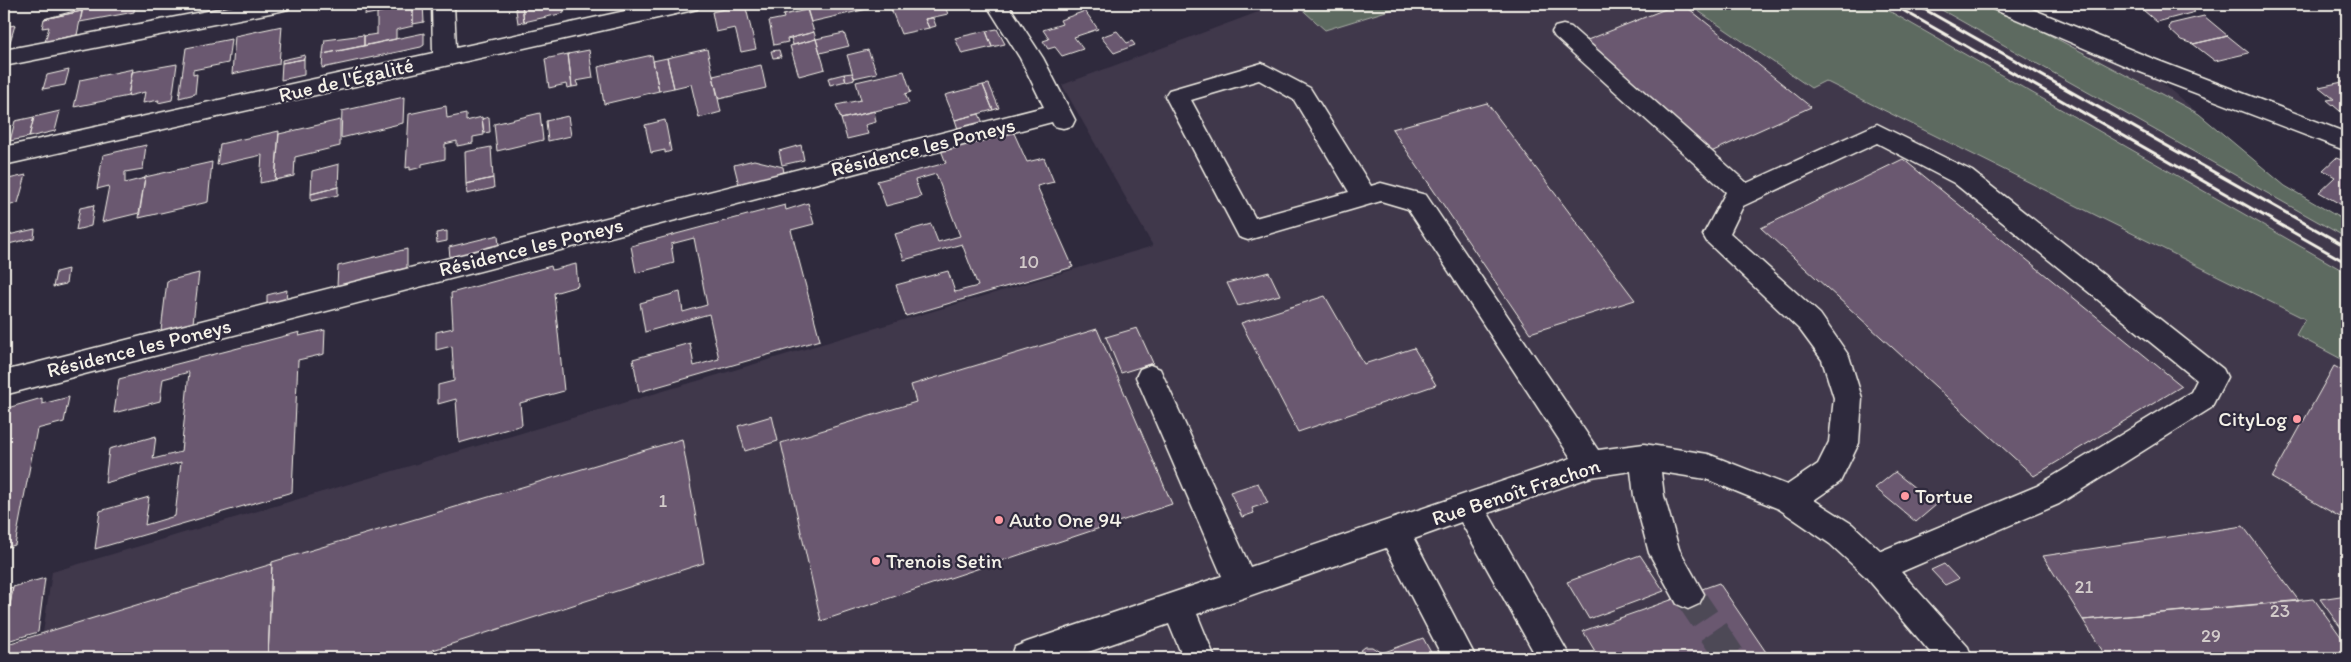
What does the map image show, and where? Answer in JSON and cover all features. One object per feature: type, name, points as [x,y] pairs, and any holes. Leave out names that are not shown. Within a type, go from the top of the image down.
[{"type":"street","points":[[4,58],[280,4]]},
{"type":"street","points":[[443,4],[445,58]]},
{"type":"street","name":"Rue de l'Égalité","points":[[4,156],[689,4]]},
{"type":"street","name":"Résidence les Poneys","points":[[4,383],[1061,116],[1030,58],[996,4]]},
{"type":"street","points":[[2001,4],[2143,64],[2347,142]]},
{"type":"street","points":[[1564,32],[1745,195]]},
{"type":"street","points":[[1364,196],[1302,94],[1262,71],[1177,96],[1248,230],[1381,192],[1417,202],[1591,464]]},
{"type":"street","points":[[1790,500],[1828,473],[1844,443],[1848,398],[1835,356],[1810,322],[1716,235],[1733,200],[1877,133],[1963,177],[2213,377],[2201,400],[2048,495],[1876,566]]},
{"type":"street","points":[[1150,377],[1242,585]]},
{"type":"street","points":[[1644,457],[1649,496],[1665,553],[1688,594]]},
{"type":"street","name":"Rue Benoît Frachon","points":[[1027,658],[1591,464],[1644,457],[1708,468],[1790,500],[1841,534],[1876,566],[1956,658]]},
{"type":"street","points":[[1468,506],[1555,658]]},
{"type":"street","points":[[1394,532],[1460,658]]},
{"type":"street","points":[[1178,607],[1199,658]]},
{"type":"shaded area","points":[[1280,4],[2024,4],[2152,62],[2144,68],[2285,186],[2347,222],[2347,658],[4,658],[4,645],[43,633],[52,572],[1153,246],[1062,85]]},
{"type":"green space","points":[[1296,4],[1409,4],[1325,30]]},
{"type":"green space","points":[[1688,4],[1877,4],[2347,273],[2347,362],[2296,335],[2305,319],[1825,81],[1811,88]]},
{"type":"green space","points":[[1931,4],[1991,4],[2199,114],[2285,186],[2347,222],[2347,238]]},
{"type":"building","points":[[72,4],[84,4],[82,11],[44,19],[74,11]]},
{"type":"building","points":[[84,4],[135,4],[134,12],[80,22]]},
{"type":"building","points":[[366,4],[381,4],[381,12],[365,15]]},
{"type":"building","points":[[423,4],[424,22],[413,24],[413,5]]},
{"type":"building","points":[[515,4],[522,4],[524,22],[518,23]]},
{"type":"building","points":[[522,4],[573,4],[564,6],[564,13],[524,22]]},
{"type":"building","points":[[745,4],[756,49],[741,52],[735,28],[716,32],[712,12]]},
{"type":"building","points":[[826,4],[889,4],[811,22],[807,8]]},
{"type":"building","points":[[889,4],[944,4],[948,14],[925,19],[929,28],[901,34]]},
{"type":"building","points":[[1678,4],[1683,4],[1811,107],[1711,152],[1585,41]]},
{"type":"building","points":[[2136,4],[2186,4],[2195,12],[2157,22]]},
{"type":"building","points":[[2223,4],[2253,4],[2230,9]]},
{"type":"building","points":[[413,5],[413,26],[396,30],[396,39],[364,46],[364,36],[377,34],[377,13]]},
{"type":"building","points":[[807,10],[814,32],[787,39],[788,42],[774,45],[769,21],[784,18],[783,15]]},
{"type":"building","points":[[82,11],[77,35],[45,42],[49,27],[42,28],[44,19]]},
{"type":"building","points":[[1085,11],[1098,29],[1074,37],[1083,49],[1062,56],[1055,47],[1048,49],[1043,41],[1049,39],[1043,30],[1062,24],[1060,20]]},
{"type":"building","points":[[2204,16],[2228,36],[2193,44],[2181,40],[2169,29],[2170,24]]},
{"type":"building","points":[[933,18],[936,26],[929,28],[925,19]]},
{"type":"building","points":[[15,25],[8,49],[4,50],[4,27]]},
{"type":"building","points":[[282,26],[279,64],[232,74],[235,36]]},
{"type":"building","points":[[997,29],[1005,44],[992,47],[986,31]]},
{"type":"building","points":[[986,31],[992,47],[962,54],[955,38]]},
{"type":"building","points":[[1117,31],[1127,43],[1132,41],[1135,45],[1114,53],[1101,37]]},
{"type":"building","points":[[814,32],[816,39],[793,45],[791,38]]},
{"type":"building","points":[[424,33],[424,45],[421,47],[322,68],[323,54]]},
{"type":"building","points":[[844,33],[849,46],[820,53],[816,39]]},
{"type":"building","points":[[364,35],[364,46],[323,54],[325,40]]},
{"type":"building","points":[[2228,36],[2249,53],[2215,61],[2193,44]]},
{"type":"building","points":[[231,39],[228,63],[193,70],[193,75],[197,74],[195,94],[179,98],[186,48]]},
{"type":"building","points":[[816,39],[825,69],[799,76],[790,46]]},
{"type":"building","points":[[707,49],[721,112],[699,118],[691,84],[674,88],[667,58]]},
{"type":"building","points":[[589,50],[593,78],[576,81],[578,86],[572,87],[568,54]]},
{"type":"building","points":[[779,50],[781,57],[773,58],[771,51]]},
{"type":"building","points":[[868,50],[877,73],[854,78],[847,55]]},
{"type":"building","points":[[568,54],[572,87],[567,88],[566,84],[549,88],[545,59]]},
{"type":"building","points":[[305,55],[304,59],[282,63],[282,60]]},
{"type":"building","points":[[652,55],[659,91],[604,104],[598,67]]},
{"type":"building","points":[[667,58],[674,88],[659,91],[653,61]]},
{"type":"building","points":[[304,59],[304,75],[281,80],[282,63]]},
{"type":"building","points":[[177,64],[172,100],[158,103],[159,100],[143,103],[145,92],[128,96],[132,72]]},
{"type":"building","points":[[761,65],[766,88],[719,99],[713,76]]},
{"type":"building","points":[[133,69],[128,96],[74,107],[80,80]]},
{"type":"building","points":[[69,70],[65,85],[43,89],[47,75]]},
{"type":"building","points":[[904,71],[911,92],[905,94],[909,103],[841,119],[836,105],[861,100],[856,82]]},
{"type":"building","points":[[852,73],[855,79],[846,81],[844,74]]},
{"type":"building","points":[[844,74],[846,81],[830,85],[828,78]]},
{"type":"building","points":[[2347,81],[2347,111],[2340,111],[2327,100],[2334,99],[2319,87]]},
{"type":"building","points":[[989,84],[999,108],[993,110],[983,85]]},
{"type":"building","points":[[983,85],[993,110],[955,120],[945,95]]},
{"type":"building","points":[[404,97],[403,123],[341,138],[342,111]]},
{"type":"building","points":[[1487,103],[1635,300],[1530,333],[1392,129]]},
{"type":"building","points":[[446,106],[447,118],[466,114],[466,121],[482,117],[484,135],[473,137],[473,143],[457,146],[457,141],[445,144],[445,159],[422,164],[422,167],[410,170],[410,167],[406,168],[409,114]]},
{"type":"building","points":[[60,111],[55,131],[29,137],[34,117]]},
{"type":"building","points":[[874,111],[876,122],[865,125],[868,134],[847,139],[841,119]]},
{"type":"building","points":[[540,113],[543,140],[497,151],[494,124]]},
{"type":"building","points":[[979,114],[983,123],[958,129],[955,120]]},
{"type":"building","points":[[568,116],[571,136],[548,141],[546,121]]},
{"type":"building","points":[[34,117],[29,137],[10,141],[15,121]]},
{"type":"building","points":[[489,117],[490,132],[484,133],[482,119]]},
{"type":"building","points":[[340,120],[340,146],[295,157],[294,176],[275,180],[279,134]]},
{"type":"building","points":[[665,120],[671,151],[665,153],[665,150],[651,153],[645,125]]},
{"type":"building","points":[[279,131],[275,180],[260,183],[262,155],[217,165],[220,144]]},
{"type":"building","points":[[1013,131],[1027,162],[1044,158],[1054,182],[1037,186],[1073,267],[906,316],[896,285],[948,271],[955,292],[978,286],[962,244],[904,260],[895,234],[931,224],[938,242],[960,236],[936,174],[915,180],[921,197],[886,206],[877,181],[946,163],[941,150]]},
{"type":"building","points":[[146,145],[143,169],[125,172],[125,183],[145,178],[139,213],[102,222],[109,186],[97,189],[103,155]]},
{"type":"building","points":[[801,145],[804,160],[782,165],[779,151]]},
{"type":"building","points":[[491,147],[493,178],[466,184],[465,152]]},
{"type":"building","points":[[2336,158],[2347,162],[2347,208],[2319,192],[2335,177],[2323,170]]},
{"type":"building","points":[[1903,159],[2182,386],[2034,476],[1761,228]]},
{"type":"building","points":[[754,160],[783,167],[784,173],[739,185],[734,165]]},
{"type":"building","points":[[212,162],[208,202],[139,218],[145,177]]},
{"type":"building","points":[[339,164],[338,187],[311,194],[312,171]]},
{"type":"building","points":[[26,175],[18,203],[4,207],[4,180]]},
{"type":"building","points":[[493,178],[494,188],[467,194],[466,184]]},
{"type":"building","points":[[338,187],[338,195],[311,201],[311,194]]},
{"type":"building","points":[[808,203],[814,224],[791,230],[820,340],[639,392],[633,359],[690,343],[694,366],[719,359],[709,314],[645,332],[640,303],[680,292],[683,312],[707,305],[694,238],[671,244],[674,263],[636,273],[631,246],[785,205],[786,210]]},
{"type":"building","points":[[94,205],[91,226],[76,230],[80,208]]},
{"type":"building","points":[[35,229],[34,238],[4,245],[4,236]]},
{"type":"building","points":[[447,231],[447,241],[437,243],[436,233]]},
{"type":"building","points":[[498,235],[499,246],[450,258],[449,247]]},
{"type":"building","points":[[407,249],[407,268],[337,286],[338,266]]},
{"type":"building","points":[[576,264],[578,286],[554,293],[564,391],[520,403],[522,425],[459,443],[456,399],[438,404],[438,385],[454,381],[452,346],[436,350],[436,332],[453,328],[451,293],[551,266],[552,270]]},
{"type":"building","points":[[68,269],[66,284],[53,287],[56,272]]},
{"type":"building","points":[[1269,272],[1280,295],[1238,306],[1227,283]]},
{"type":"building","points":[[199,273],[193,323],[161,331],[167,281]]},
{"type":"building","points":[[287,290],[286,299],[267,304],[267,295]]},
{"type":"building","points":[[1325,296],[1364,364],[1414,348],[1436,385],[1298,432],[1241,323]]},
{"type":"building","points":[[1137,328],[1153,363],[1121,373],[1106,337]]},
{"type":"building","points":[[1097,329],[1172,504],[821,621],[781,443],[916,402],[911,385]]},
{"type":"building","points":[[325,330],[324,354],[298,360],[292,492],[95,549],[100,511],[149,497],[145,525],[175,516],[181,462],[105,483],[109,449],[156,436],[153,459],[181,452],[189,372],[163,379],[160,401],[114,413],[119,379],[300,332],[299,336]]},
{"type":"building","points":[[2334,366],[2347,373],[2347,521],[2272,478]]},
{"type":"building","points":[[69,397],[64,422],[37,429],[15,545],[4,548],[4,409],[42,398],[42,404]]},
{"type":"building","points":[[772,416],[778,441],[745,451],[738,426]]},
{"type":"building","points":[[682,439],[704,563],[408,658],[268,658],[272,562]]},
{"type":"building","name":"Tortue","points":[[1895,472],[1936,505],[1916,522],[1875,488]]},
{"type":"building","points":[[1258,483],[1268,503],[1252,508],[1254,513],[1242,517],[1230,492]]},
{"type":"building","points":[[2243,526],[2299,601],[2083,620],[2043,556]]},
{"type":"building","points":[[1640,555],[1664,591],[1589,619],[1567,582]]},
{"type":"building","points":[[272,564],[268,658],[4,658],[4,645]]},
{"type":"building","points":[[1944,564],[1958,579],[1945,585],[1931,570]]},
{"type":"building","points":[[45,578],[38,632],[4,642],[13,587]]},
{"type":"building","points":[[1719,583],[1770,658],[1599,658],[1583,631]]},
{"type":"building","points":[[13,587],[4,640],[4,590]]},
{"type":"building","points":[[2347,595],[2347,636],[2320,599]]},
{"type":"building","points":[[2314,599],[2347,645],[2347,658],[2107,658],[2083,620]]},
{"type":"building","points":[[1423,638],[1434,658],[1360,658],[1360,651],[1365,647],[1373,647],[1382,653]]},
{"type":"tunnel","points":[[1688,594],[1731,658]]},
{"type":"railway","points":[[1892,4],[2347,263]]},
{"type":"railway","points":[[1915,4],[2347,247]]},
{"type":"place","name":"CityLog","points":[[2297,419]]},
{"type":"place","name":"Tortue","points":[[1905,496]]},
{"type":"place","name":"Auto One 94","points":[[999,520]]},
{"type":"place","name":"Trenois Setin","points":[[876,561]]}]
